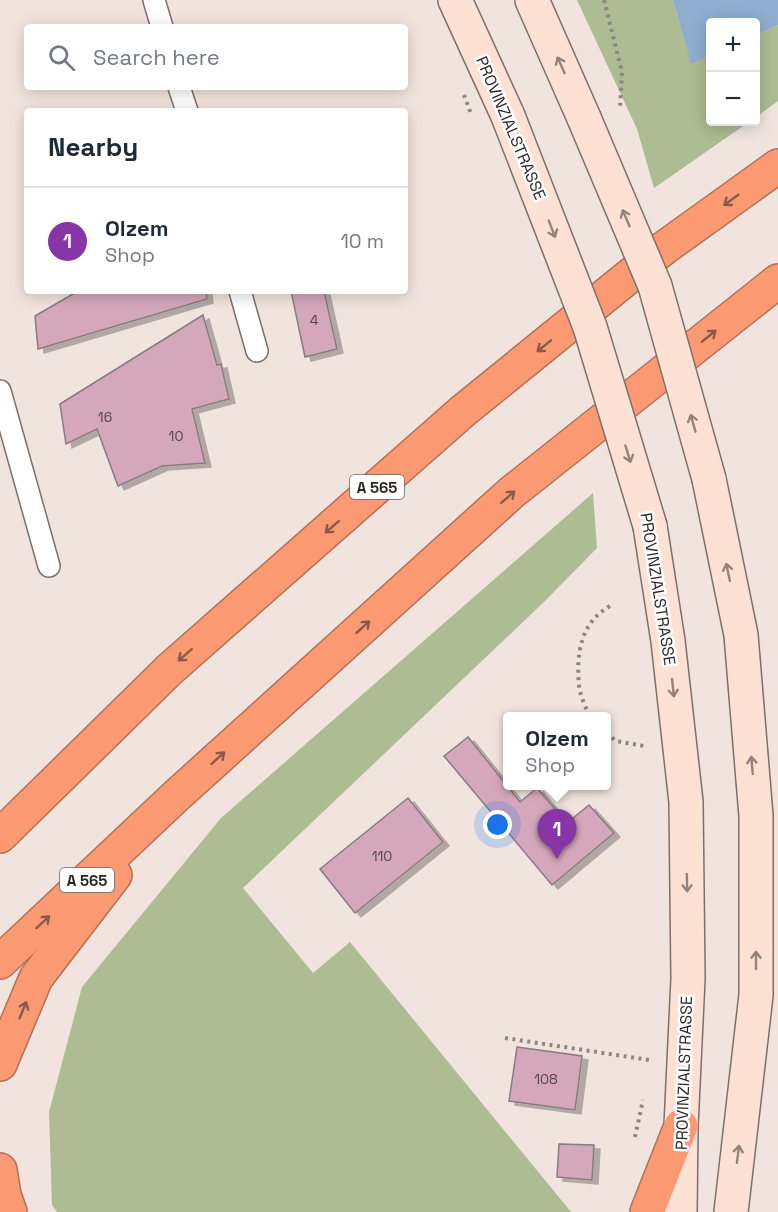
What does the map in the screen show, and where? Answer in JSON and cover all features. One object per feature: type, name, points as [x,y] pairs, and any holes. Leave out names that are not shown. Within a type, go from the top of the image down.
[{"type":"highway","name":"A 565","points":[[0,837],[169,670],[463,411],[664,248],[778,166]]},
{"type":"highway","name":"A 565","points":[[0,962],[174,797],[511,493],[778,281]]},
{"type":"highway","points":[[0,1064],[36,978],[174,797]]},
{"type":"highway","points":[[647,1212],[681,1126]]},
{"type":"highway","points":[[0,1170],[4,1196],[10,1212]]},
{"type":"main road","name":"PROVINZIALSTRASSE","points":[[455,0],[508,116],[590,327],[650,526],[668,641],[686,802],[688,979],[681,1126],[681,1212]]},
{"type":"main road","points":[[532,0],[655,286],[709,479],[741,634],[756,816],[756,995],[730,1212]]},
{"type":"lane","points":[[154,0],[161,24]]},
{"type":"lane","points":[[181,90],[186,108]]},
{"type":"lane","points":[[241,294],[258,351]]},
{"type":"lane","points":[[0,391],[50,566]]},
{"type":"path","points":[[604,0],[622,72],[620,119]]},
{"type":"path","points":[[587,712],[579,687],[579,652],[586,628],[597,612],[612,604]]},
{"type":"path","points":[[611,737],[616,741],[653,747]]},
{"type":"path","points":[[505,1038],[649,1060]]},
{"type":"path","points":[[648,1072],[650,1048]]},
{"type":"path","points":[[635,1138],[644,1094]]},
{"type":"green space","points":[[577,0],[673,0],[691,63],[706,57],[706,126],[743,126],[654,188],[637,129]]},
{"type":"green space","points":[[778,25],[778,101],[760,114],[760,72],[760,33]]},
{"type":"green space","points":[[593,493],[597,548],[545,601],[243,888],[313,973],[350,942],[571,1212],[57,1212],[52,1205],[49,1112],[82,987],[221,818]]},
{"type":"water","points":[[673,0],[778,0],[778,25],[760,33],[760,18],[706,18],[706,57],[691,64]]},
{"type":"building","points":[[73,294],[206,294],[207,299],[38,349],[35,316]]},
{"type":"building","points":[[292,294],[325,294],[337,349],[305,357]]},
{"type":"building","points":[[203,315],[217,365],[221,364],[229,399],[192,409],[205,463],[162,466],[118,486],[97,429],[66,444],[60,404]]},
{"type":"building","points":[[468,737],[503,781],[503,790],[510,790],[520,802],[535,790],[539,790],[567,823],[589,805],[614,833],[552,885],[444,756]]},
{"type":"building","points":[[408,798],[443,842],[355,913],[320,869]]},
{"type":"building","points":[[517,1047],[582,1056],[575,1110],[509,1101]]},
{"type":"building","points":[[559,1144],[594,1145],[592,1180],[557,1177]]},
{"type":"place","name":"Olzem","points":[[557,859]]}]
